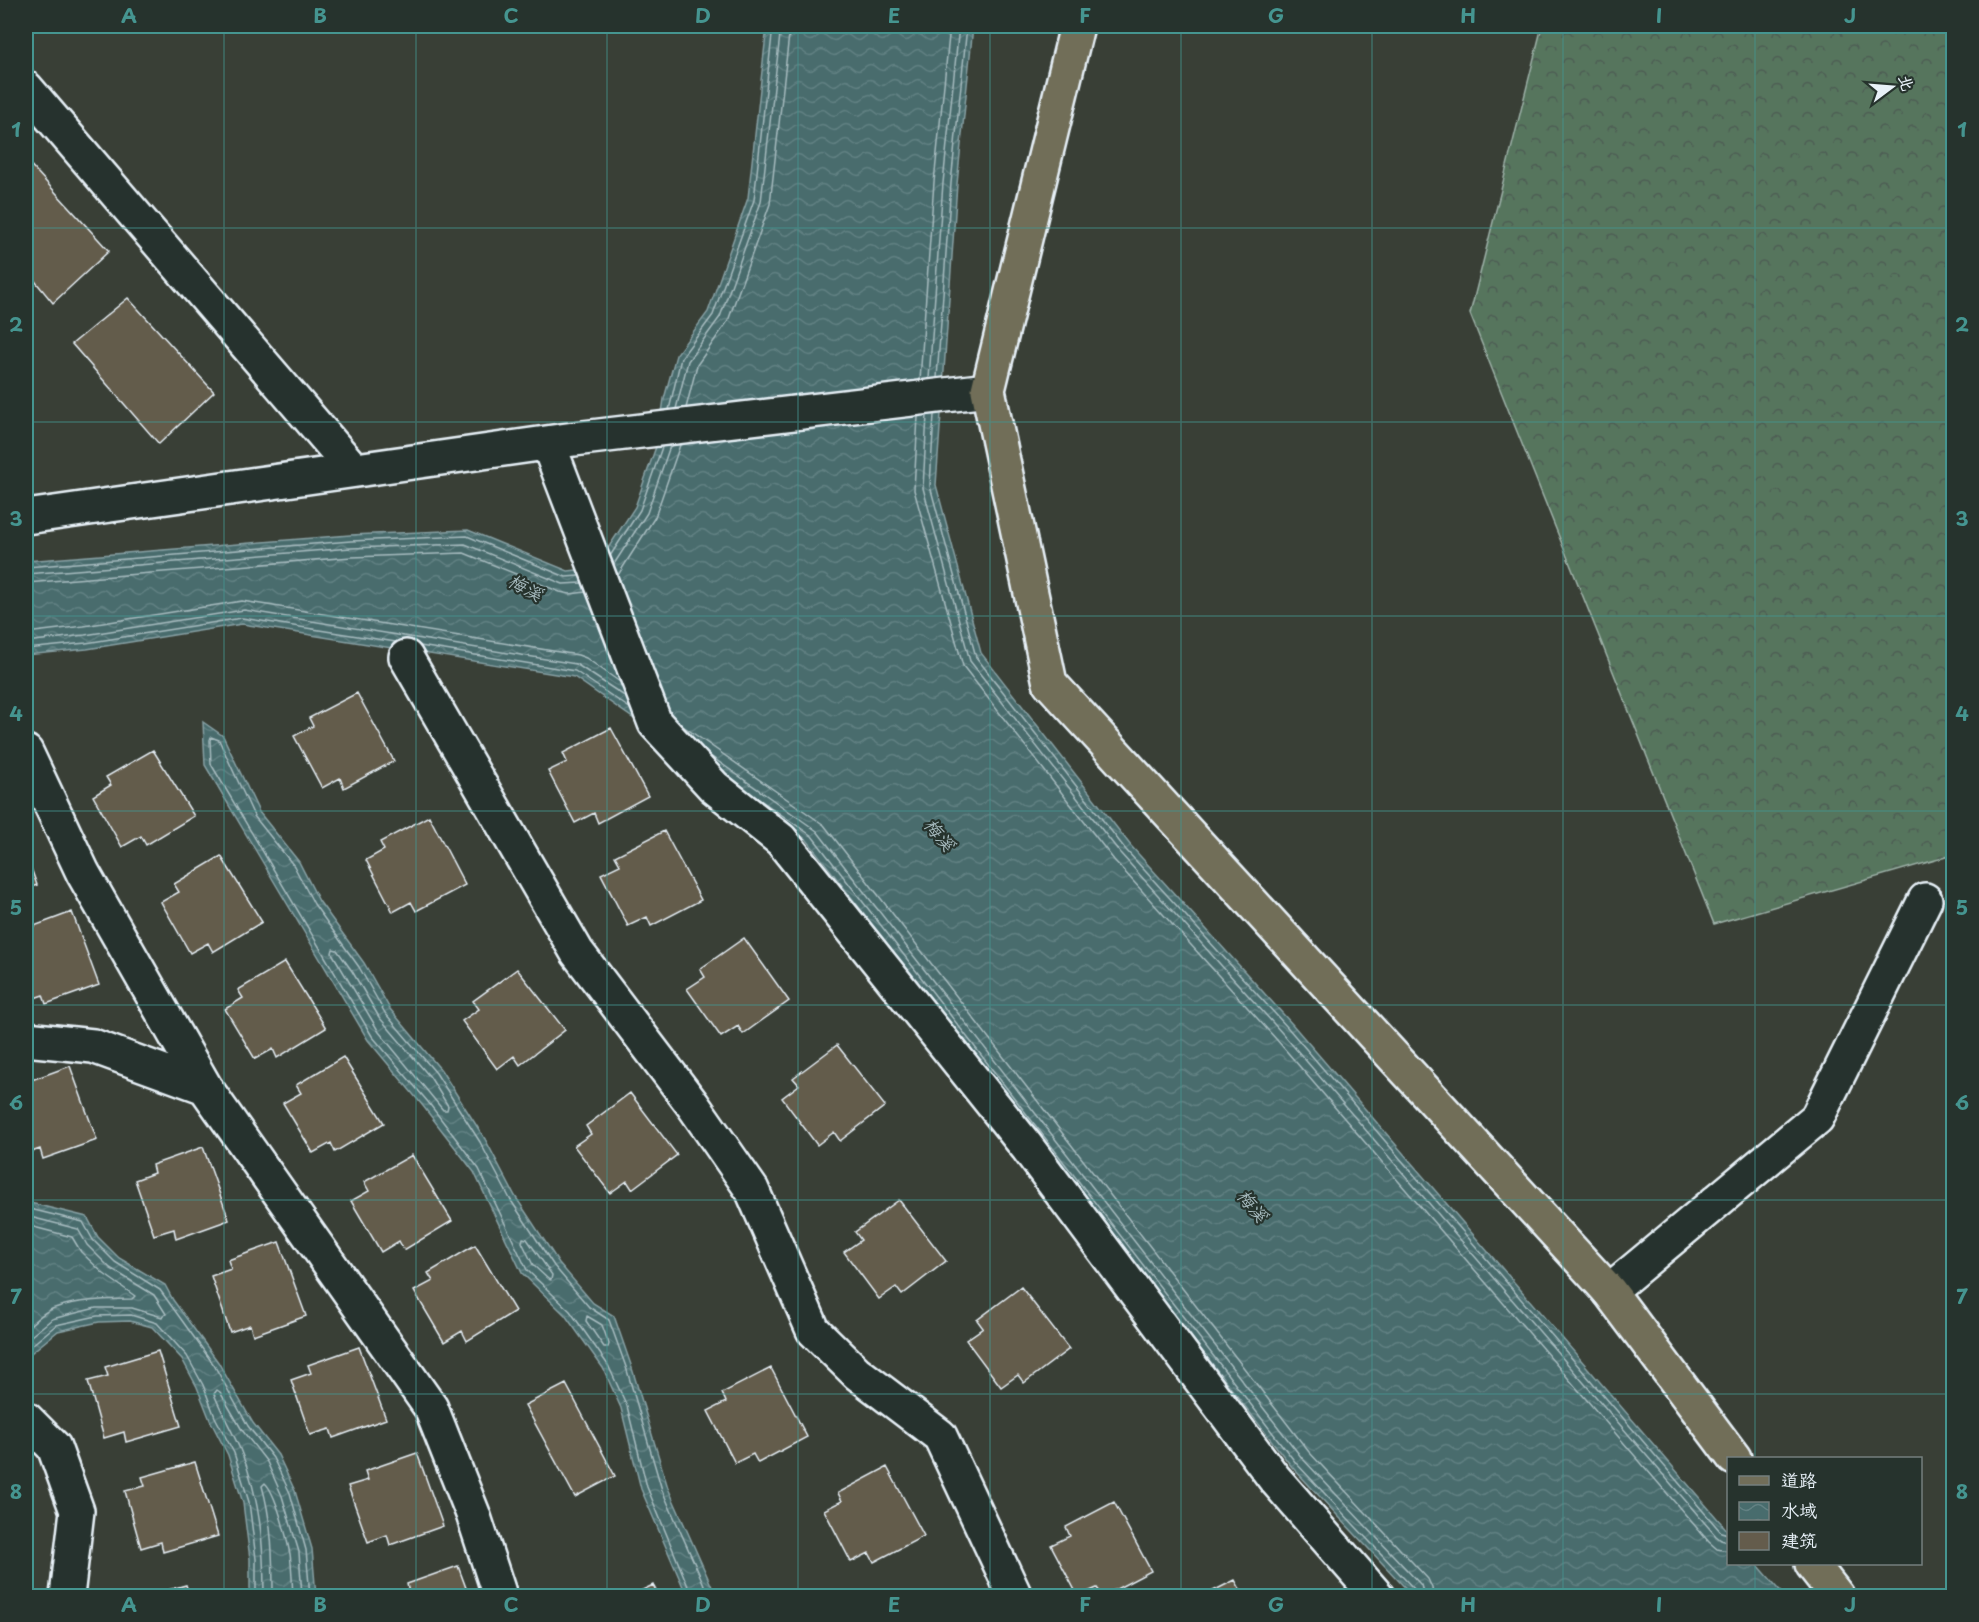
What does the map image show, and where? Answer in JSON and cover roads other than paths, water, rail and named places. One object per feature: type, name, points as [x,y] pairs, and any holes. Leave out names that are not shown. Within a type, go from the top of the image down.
[{"type":"main road","points":[[1077,26],[988,390],[1050,682],[1609,1291],[1733,1457]]},
{"type":"main road","points":[[1814,1565],[1837,1596]]},
{"type":"street","points":[[30,102],[354,470]]},
{"type":"street","points":[[26,517],[561,441],[988,390]]},
{"type":"street","points":[[561,441],[576,517],[655,723],[714,787],[781,840],[1027,1147],[1274,1478],[1377,1596]]},
{"type":"street","points":[[406,657],[577,952],[693,1105],[752,1190],[813,1330],[857,1373],[940,1436],[1015,1596]]},
{"type":"street","points":[[26,752],[83,873],[205,1087],[431,1408],[473,1514],[500,1596]]},
{"type":"street","points":[[1609,1291],[1816,1118],[1925,900]]},
{"type":"street","points":[[26,1039],[93,1046],[205,1087]]},
{"type":"street","points":[[26,1419],[54,1447],[77,1511],[67,1596]]},
{"type":"water","name":"梅溪","points":[[767,26],[973,26],[957,184],[936,485],[981,653],[1131,846],[1292,1024],[1727,1530],[1727,1565],[1758,1565],[1785,1596],[1413,1596],[1292,1467],[807,840],[574,677],[242,624],[87,649],[26,655],[26,561],[350,535],[468,530],[568,571],[595,568],[635,507],[658,441],[664,399],[676,355],[708,312],[748,198]]},
{"type":"water","points":[[203,722],[223,736],[259,812],[299,862],[319,901],[364,963],[390,1009],[441,1070],[485,1139],[515,1196],[559,1263],[593,1303],[614,1316],[668,1488],[716,1596],[687,1596],[641,1489],[621,1408],[603,1368],[565,1315],[522,1273],[474,1172],[368,1040],[205,765]]},
{"type":"water","points":[[26,1202],[87,1217],[98,1237],[119,1258],[165,1285],[173,1300],[218,1362],[253,1423],[278,1455],[295,1491],[312,1549],[316,1596],[250,1596],[250,1559],[243,1503],[228,1455],[182,1359],[152,1327],[130,1321],[99,1322],[58,1331],[26,1357]]}]
